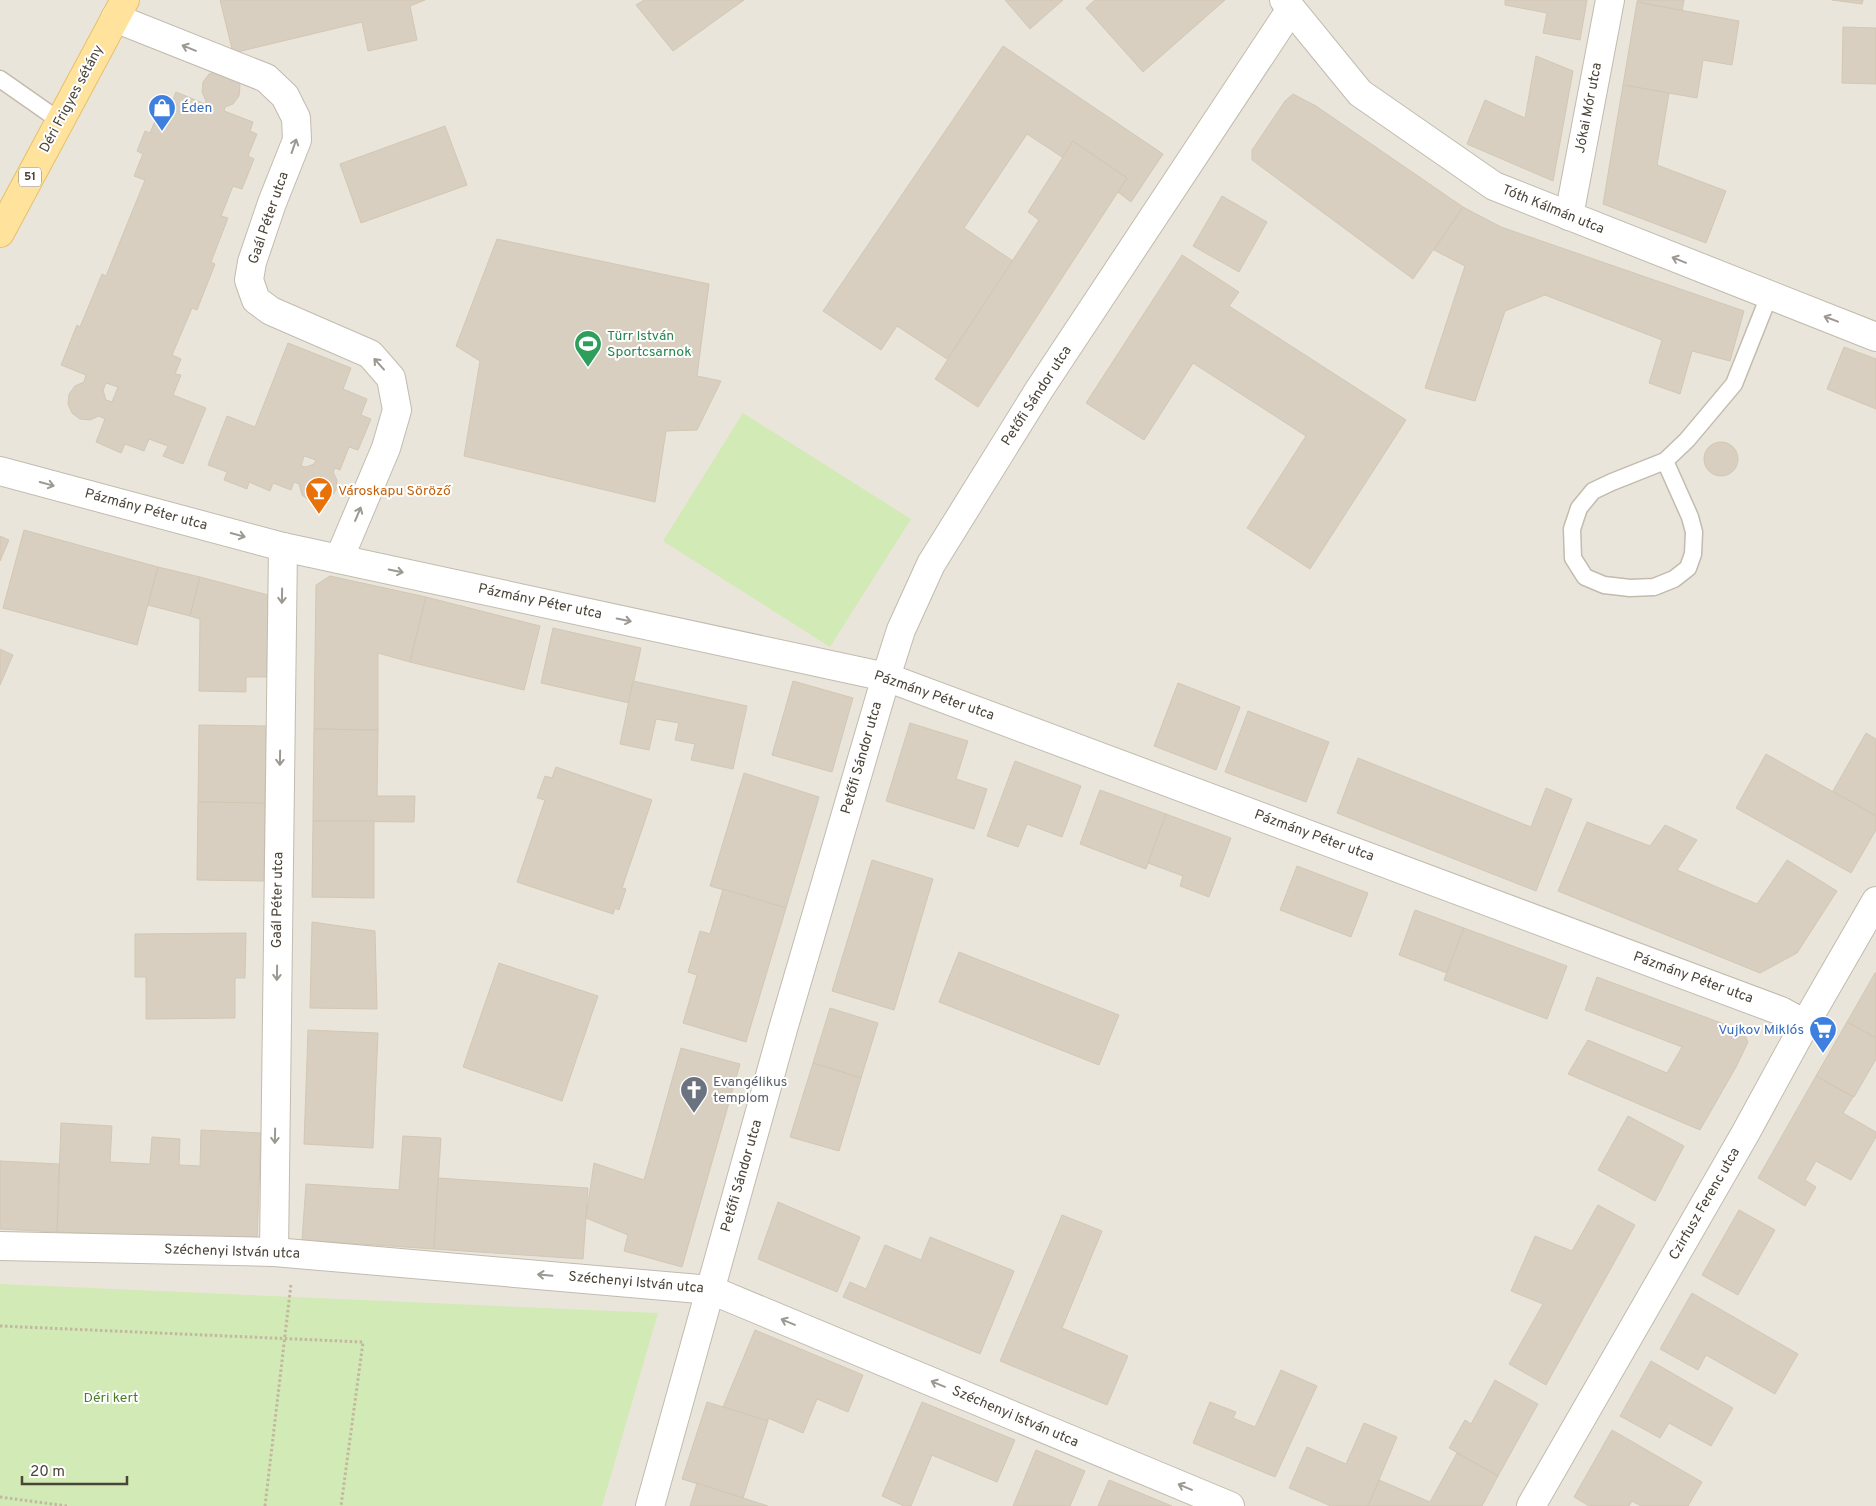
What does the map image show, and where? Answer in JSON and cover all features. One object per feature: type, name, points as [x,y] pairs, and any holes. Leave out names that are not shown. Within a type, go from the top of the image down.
[{"type":"main road","name":"Déri Frigyes sétány","points":[[0,233],[120,9]]},
{"type":"street","name":"Jókai Mór utca","points":[[1568,216],[1610,0]]},
{"type":"street","name":"Tóth Kálmán utca","points":[[1288,5],[1360,93],[1494,186],[1876,337]]},
{"type":"street","name":"Petőfi Sándor utca","points":[[650,1506],[783,1028],[886,677],[902,630],[931,564],[1039,390],[1288,5]]},
{"type":"street","name":"Gaál Péter utca","points":[[120,9],[266,78],[285,96],[296,118],[297,140],[272,203],[252,262],[249,280],[256,300],[271,311],[370,354],[391,378],[397,410],[386,448],[339,559]]},
{"type":"street","name":"Pázmány Péter utca","points":[[0,471],[283,547],[886,677],[1772,1008],[1805,1024]]},
{"type":"street","name":"Gaál Péter utca","points":[[283,547],[284,1253]]},
{"type":"street","name":"Czirfusz Ferenc utca","points":[[1531,1506],[1745,1134],[1805,1024],[1876,901]]},
{"type":"street","name":"Széchenyi István utca","points":[[0,1246],[284,1253],[711,1290],[1230,1506]]},
{"type":"lane","points":[[0,79],[60,121]]},
{"type":"lane","points":[[1665,461],[1690,517],[1694,532],[1693,554],[1688,568],[1674,579],[1654,587],[1604,586],[1585,577],[1573,558],[1572,529],[1579,508],[1592,491],[1665,461],[1687,440],[1734,384],[1769,296]]},
{"type":"path","points":[[265,1506],[286,1339],[284,1253]]},
{"type":"path","points":[[0,1326],[363,1342],[341,1506]]},
{"type":"path","points":[[0,1497],[68,1506]]},
{"type":"shaded area","points":[[0,0],[1876,0],[1876,1506],[0,1506]]},
{"type":"green space","points":[[743,413],[911,519],[830,647],[663,541]]},
{"type":"green space","name":"Déri kert","points":[[0,1284],[658,1313],[602,1506],[0,1506]]},
{"type":"building","points":[[220,0],[425,0],[410,6],[417,40],[368,51],[362,22],[233,53]]},
{"type":"building","points":[[644,0],[744,0],[673,51],[636,5]]},
{"type":"building","points":[[1005,0],[1063,0],[1030,29]]},
{"type":"building","points":[[1095,0],[1225,0],[1143,72],[1086,8]]},
{"type":"building","points":[[1505,0],[1587,0],[1580,40],[1543,33],[1547,13],[1505,5]]},
{"type":"building","points":[[1638,0],[1684,0],[1682,11],[1637,2]]},
{"type":"building","points":[[1832,0],[1863,0],[1862,4]]},
{"type":"building","points":[[1637,2],[1739,21],[1732,65],[1703,60],[1697,98],[1623,85]]},
{"type":"building","points":[[1843,27],[1876,28],[1876,84],[1842,83]]},
{"type":"building","points":[[1003,46],[1163,154],[1131,202],[1118,192],[1127,178],[1073,141],[1062,157],[1027,134],[964,228],[1013,261],[947,359],[897,326],[881,350],[823,311]]},
{"type":"building","points":[[1536,56],[1573,71],[1553,181],[1467,144],[1485,100],[1525,118]]},
{"type":"building","points":[[219,70],[236,77],[240,86],[239,96],[233,104],[225,107],[224,111],[253,122],[250,131],[257,134],[248,156],[254,159],[242,189],[233,186],[221,216],[228,218],[211,262],[215,264],[197,310],[192,308],[172,355],[181,359],[175,374],[181,375],[173,395],[206,408],[183,464],[163,456],[168,446],[149,439],[144,451],[125,444],[121,453],[96,442],[105,419],[99,416],[90,420],[80,419],[72,413],[68,404],[69,394],[75,386],[84,382],[86,375],[61,365],[77,325],[80,327],[102,274],[106,276],[145,180],[134,176],[143,154],[137,151],[145,131],[150,133],[159,111],[167,115],[176,92],[205,104],[206,101],[202,92],[203,82],[209,74]],"holes":[[[106,383],[118,387],[112,402],[106,400],[103,390]]]},
{"type":"building","points":[[1623,85],[1669,93],[1657,165],[1726,191],[1706,243],[1603,204]]},
{"type":"building","points":[[1293,94],[1316,106],[1463,207],[1413,279],[1252,160],[1252,150],[1285,101]]},
{"type":"building","points":[[445,126],[467,185],[361,223],[340,164]]},
{"type":"building","points":[[1073,141],[1127,178],[978,407],[935,379],[1039,220],[1028,212]]},
{"type":"building","points":[[1222,196],[1267,222],[1239,272],[1193,246]]},
{"type":"building","points":[[1463,207],[1501,227],[1744,311],[1730,361],[1692,351],[1680,394],[1649,383],[1662,340],[1545,295],[1505,311],[1475,401],[1425,388],[1465,266],[1434,250]]},
{"type":"building","name":"Türr István Sportcsarnok","points":[[497,239],[709,284],[697,376],[721,381],[697,430],[666,431],[655,502],[464,456],[480,361],[456,346]]},
{"type":"building","points":[[1182,255],[1239,292],[1229,306],[1406,420],[1310,569],[1247,528],[1306,436],[1193,363],[1144,440],[1086,403]]},
{"type":"building","points":[[288,343],[351,368],[343,389],[367,399],[361,415],[371,419],[358,450],[349,447],[340,470],[335,468],[333,472],[337,480],[336,490],[330,498],[320,502],[310,501],[302,495],[299,484],[294,482],[291,490],[273,483],[270,491],[249,482],[247,489],[224,480],[227,472],[208,465],[227,416],[255,427]],"holes":[[[304,456],[316,460],[314,464],[306,467],[301,466]]]},
{"type":"building","points":[[1844,347],[1876,359],[1876,409],[1827,389]]},
{"type":"building","points":[[1721,442],[1728,443],[1733,447],[1737,452],[1737,466],[1733,471],[1728,475],[1721,476],[1714,475],[1709,471],[1705,466],[1704,459],[1705,452],[1709,447],[1714,443]]},
{"type":"building","points":[[24,530],[158,567],[137,645],[3,608]]},
{"type":"building","points":[[0,536],[9,540],[0,561]]},
{"type":"building","points":[[158,567],[200,577],[190,616],[148,605]]},
{"type":"building","points":[[330,576],[426,597],[410,662],[378,653],[378,730],[314,729],[316,585]]},
{"type":"building","points":[[200,577],[268,595],[267,677],[246,677],[246,692],[199,691],[200,619],[190,616]]},
{"type":"building","points":[[426,597],[540,626],[524,690],[410,662]]},
{"type":"building","points":[[553,628],[641,648],[629,703],[541,683]]},
{"type":"building","points":[[0,649],[13,655],[0,685]]},
{"type":"building","points":[[633,681],[747,706],[733,769],[691,760],[695,744],[675,740],[679,723],[656,719],[649,750],[620,744]]},
{"type":"building","points":[[793,681],[853,698],[832,772],[772,755]]},
{"type":"building","points":[[1178,683],[1240,707],[1216,770],[1154,746]]},
{"type":"building","points":[[1248,711],[1329,742],[1306,802],[1225,772]]},
{"type":"building","points":[[910,723],[968,741],[956,779],[987,789],[974,829],[886,801]]},
{"type":"building","points":[[199,725],[266,726],[265,803],[198,802]]},
{"type":"building","points":[[314,729],[378,730],[377,796],[415,796],[414,822],[313,821]]},
{"type":"building","points":[[1866,733],[1876,739],[1876,816],[1833,791]]},
{"type":"building","points":[[1766,754],[1876,816],[1876,830],[1851,873],[1736,808]]},
{"type":"building","points":[[1358,758],[1531,827],[1546,788],[1572,799],[1536,891],[1337,813]]},
{"type":"building","points":[[1015,761],[1081,786],[1062,837],[1027,824],[1018,847],[987,836]]},
{"type":"building","points":[[556,767],[652,800],[622,888],[626,889],[619,910],[615,908],[613,914],[517,882],[545,800],[537,798],[545,776],[552,778]]},
{"type":"building","points":[[744,773],[819,797],[786,908],[710,886]]},
{"type":"building","points":[[1100,790],[1166,814],[1146,869],[1080,844]]},
{"type":"building","points":[[198,802],[265,803],[264,881],[197,880]]},
{"type":"building","points":[[1166,814],[1231,838],[1209,897],[1180,886],[1183,876],[1148,863]]},
{"type":"building","points":[[313,821],[374,821],[374,898],[312,897]]},
{"type":"building","points":[[1587,822],[1650,846],[1665,825],[1697,840],[1677,870],[1757,904],[1787,860],[1837,891],[1797,953],[1760,973],[1558,891]]},
{"type":"building","points":[[872,860],[933,879],[894,1010],[832,991]]},
{"type":"building","points":[[1297,866],[1368,893],[1351,937],[1280,910]]},
{"type":"building","points":[[723,889],[786,908],[746,1042],[683,1023],[697,975],[688,972],[700,931],[710,934]]},
{"type":"building","points":[[1415,910],[1464,928],[1447,973],[1399,955]]},
{"type":"building","points":[[312,922],[375,931],[377,1009],[310,1008]]},
{"type":"building","points":[[1464,928],[1567,966],[1547,1019],[1444,980]]},
{"type":"building","points":[[246,933],[245,978],[235,978],[235,1018],[146,1019],[146,977],[135,977],[135,934]]},
{"type":"building","points":[[959,952],[1119,1015],[1099,1065],[939,1002]]},
{"type":"building","points":[[499,963],[598,996],[562,1101],[463,1067]]},
{"type":"building","points":[[1876,973],[1876,1038],[1847,1022]]},
{"type":"building","points":[[1597,977],[1743,1031],[1748,1042],[1700,1130],[1568,1074],[1588,1040],[1667,1073],[1682,1047],[1585,1010]]},
{"type":"building","points":[[830,1008],[878,1023],[861,1078],[813,1063]]},
{"type":"building","points":[[1847,1022],[1876,1038],[1876,1059],[1854,1097],[1816,1076]]},
{"type":"building","points":[[308,1030],[378,1033],[373,1148],[304,1144]]},
{"type":"building","name":"Evangélikus templom","points":[[681,1048],[740,1064],[682,1267],[624,1251],[628,1235],[586,1218],[594,1163],[644,1180]]},
{"type":"building","points":[[813,1063],[861,1078],[839,1151],[790,1137]]},
{"type":"building","points":[[1816,1076],[1853,1097],[1843,1113],[1876,1132],[1876,1137],[1851,1180],[1816,1161],[1805,1180],[1816,1187],[1805,1206],[1758,1178]]},
{"type":"building","points":[[1628,1116],[1684,1146],[1655,1201],[1598,1170]]},
{"type":"building","points":[[61,1123],[112,1126],[110,1162],[150,1164],[152,1137],[180,1139],[179,1165],[200,1166],[201,1130],[261,1133],[257,1240],[57,1232]]},
{"type":"building","points":[[403,1136],[441,1138],[434,1249],[302,1240],[306,1184],[399,1190]]},
{"type":"building","points":[[0,1161],[59,1164],[57,1232],[0,1229]]},
{"type":"building","points":[[438,1178],[588,1188],[583,1259],[434,1249]]},
{"type":"building","points":[[778,1202],[860,1237],[837,1292],[758,1259]]},
{"type":"building","points":[[1598,1205],[1635,1225],[1546,1385],[1509,1364],[1543,1304],[1511,1291],[1535,1236],[1572,1251]]},
{"type":"building","points":[[1739,1210],[1775,1230],[1738,1295],[1702,1275]]},
{"type":"building","points":[[1062,1215],[1102,1231],[1062,1328],[1128,1356],[1107,1405],[1000,1361]]},
{"type":"building","points":[[930,1237],[1014,1271],[980,1354],[843,1297],[850,1282],[866,1289],[885,1245],[921,1260]]},
{"type":"building","points":[[1692,1293],[1798,1354],[1775,1394],[1706,1355],[1698,1370],[1660,1349]]},
{"type":"building","points":[[755,1330],[863,1375],[848,1412],[817,1399],[803,1433],[768,1418],[768,1421],[723,1407]]},
{"type":"building","points":[[1651,1361],[1733,1408],[1711,1446],[1669,1423],[1660,1438],[1620,1416]]},
{"type":"building","points":[[1281,1370],[1317,1386],[1275,1477],[1193,1443],[1210,1402],[1236,1412],[1233,1418],[1255,1427]]},
{"type":"building","points":[[1495,1380],[1538,1404],[1498,1476],[1449,1448],[1465,1420],[1471,1424]]},
{"type":"building","points":[[707,1402],[768,1421],[743,1498],[682,1479]]},
{"type":"building","points":[[922,1402],[1015,1440],[997,1482],[932,1455],[911,1506],[904,1506],[882,1496]]},
{"type":"building","points":[[1364,1423],[1397,1437],[1368,1506],[1331,1506],[1289,1488],[1307,1447],[1346,1464]]},
{"type":"building","points":[[1612,1430],[1702,1482],[1688,1506],[1641,1506],[1632,1501],[1629,1506],[1589,1506],[1574,1497]]},
{"type":"building","points":[[1036,1450],[1085,1471],[1070,1506],[1013,1506]]},
{"type":"building","points":[[1457,1453],[1498,1476],[1482,1506],[1368,1506],[1379,1480],[1430,1502]]},
{"type":"building","points":[[1109,1480],[1172,1506],[1098,1506]]},
{"type":"building","points":[[697,1483],[743,1498],[768,1506],[690,1506]]},
{"type":"place","name":"Éden","points":[[162,132]]},
{"type":"place","name":"Türr István Sportcsarnok","points":[[588,368]]},
{"type":"place","name":"Városkapu Söröző","points":[[319,515]]},
{"type":"place","name":"Vujkov Miklós","points":[[1823,1054]]},
{"type":"place","name":"Evangélikus templom","points":[[694,1114]]}]
